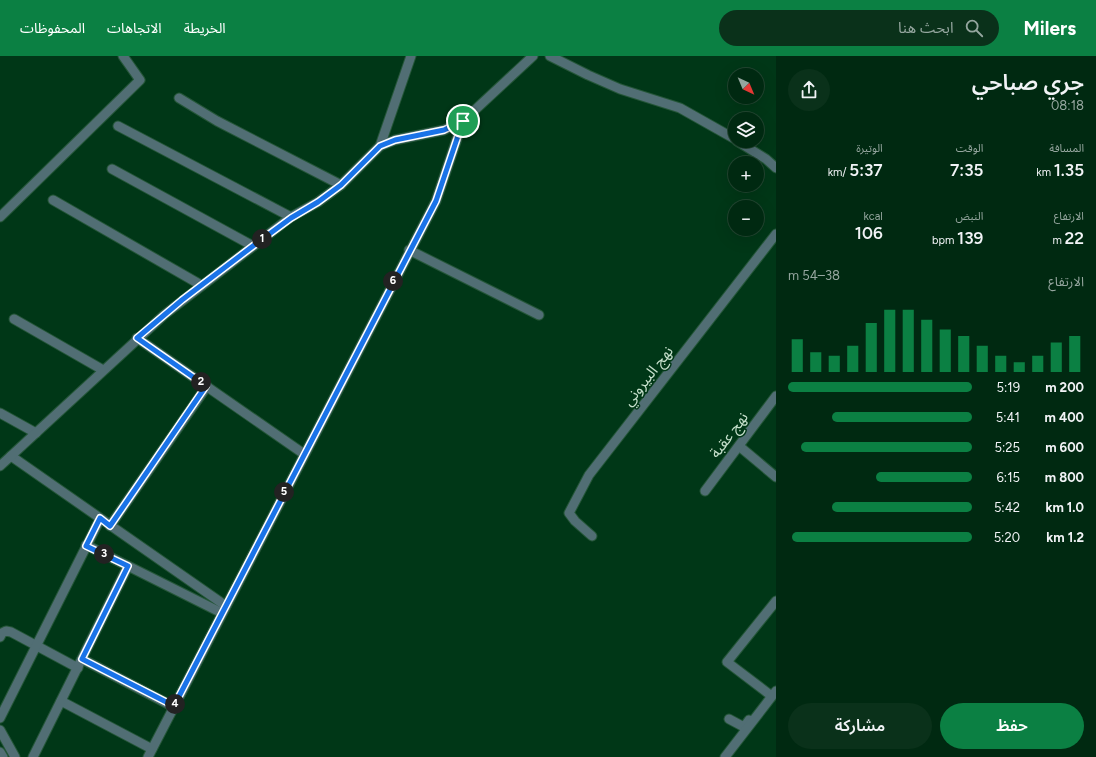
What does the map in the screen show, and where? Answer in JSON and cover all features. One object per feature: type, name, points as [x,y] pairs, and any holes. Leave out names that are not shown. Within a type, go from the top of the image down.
[{"type":"street","points":[[0,217],[140,80],[122,56]]},
{"type":"street","points":[[380,146],[411,56]]},
{"type":"street","points":[[0,466],[137,338],[201,285],[253,246],[291,218],[318,202],[341,185],[380,146],[395,140],[444,130],[463,121],[533,56]]},
{"type":"street","points":[[550,56],[588,76],[620,89],[680,108],[728,135]]},
{"type":"street","points":[[179,98],[217,121],[341,185]]},
{"type":"street","points":[[61,701],[150,753],[409,250],[436,201],[463,121]]},
{"type":"street","points":[[118,126],[291,218]]},
{"type":"street","points":[[749,148],[766,159],[776,168]]},
{"type":"street","points":[[112,169],[253,246]]},
{"type":"street","points":[[53,200],[201,285]]},
{"type":"street","name":"نهج البيروني","points":[[592,536],[575,521],[569,513],[589,475],[776,234]]},
{"type":"street","points":[[409,250],[539,315]]},
{"type":"street","points":[[14,319],[103,370]]},
{"type":"street","points":[[137,338],[304,454]]},
{"type":"street","points":[[110,526],[206,386]]},
{"type":"street","name":"نهج عقبة","points":[[705,491],[776,396]]},
{"type":"street","points":[[0,413],[36,433]]},
{"type":"street","points":[[739,446],[776,477]]},
{"type":"street","points":[[11,456],[100,518],[224,610]]},
{"type":"street","points":[[0,718],[100,518]]},
{"type":"street","points":[[86,546],[224,610]]},
{"type":"street","points":[[33,757],[128,566]]},
{"type":"street","points":[[772,693],[727,662],[776,601]]},
{"type":"street","points":[[0,638],[2,633],[6,631],[36,646],[80,663],[174,706]]},
{"type":"street","points":[[725,757],[772,693],[776,684]]},
{"type":"street","points":[[729,719],[744,727],[772,693]]},
{"type":"street","points":[[0,730],[15,757]]},
{"type":"street","points":[[0,752],[2,757]]},
{"type":"route","points":[[463,121],[436,201],[382,302],[174,706],[82,659],[128,566],[86,546],[100,518],[110,526],[206,386],[137,338],[182,300],[253,246],[291,218],[318,202],[341,185],[380,146],[395,140],[444,130],[463,121]]}]
